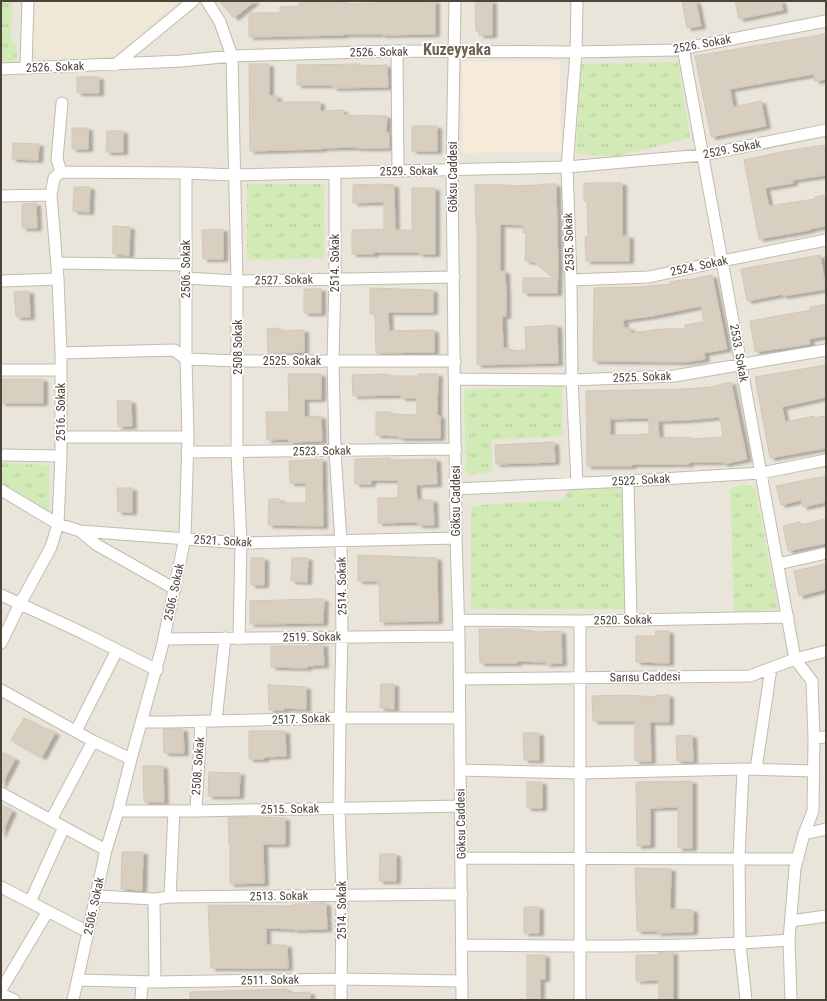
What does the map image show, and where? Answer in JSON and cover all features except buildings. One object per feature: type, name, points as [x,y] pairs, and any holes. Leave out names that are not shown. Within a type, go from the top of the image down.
[{"type":"street","points":[[26,68],[28,1]]},
{"type":"street","points":[[116,65],[193,1]]},
{"type":"street","name":"2508 Sokak","points":[[207,1],[220,22],[232,56],[237,281],[237,452],[241,543],[239,639]]},
{"type":"street","name":"Göksu Caddesi","points":[[456,1],[452,170],[456,538],[459,620],[462,1000]]},
{"type":"street","name":"2535. Sokak","points":[[577,1],[576,52],[567,167],[571,280],[572,380],[577,483]]},
{"type":"street","name":"2526. Sokak","points":[[1,69],[116,65],[232,56],[397,51],[576,52],[675,50],[826,21]]},
{"type":"street","name":"2533. Sokak","points":[[683,48],[795,659]]},
{"type":"street","points":[[397,51],[398,171]]},
{"type":"street","points":[[61,172],[57,159],[62,103]]},
{"type":"street","name":"2529. Sokak","points":[[61,172],[234,175],[567,167],[702,155],[826,130]]},
{"type":"street","name":"2516. Sokak","points":[[1,643],[51,547],[58,524],[61,456],[61,370],[58,279],[51,195],[54,178],[61,172]]},
{"type":"street","name":"2506. Sokak","points":[[73,1000],[106,850],[118,811],[164,639],[185,538],[188,437],[186,359],[186,173]]},
{"type":"street","name":"2514. Sokak","points":[[335,173],[333,360],[335,451],[341,542],[342,636],[339,808],[342,895],[341,1000]]},
{"type":"street","points":[[1,196],[51,195]]},
{"type":"street","name":"2524. Sokak","points":[[571,280],[649,277],[722,260],[826,240]]},
{"type":"street","points":[[57,263],[186,265]]},
{"type":"street","name":"2527. Sokak","points":[[186,278],[237,281],[454,277]]},
{"type":"street","points":[[1,281],[58,279]]},
{"type":"street","name":"2525. Sokak","points":[[60,353],[174,350],[186,359],[238,361],[455,361]]},
{"type":"street","name":"2525. Sokak","points":[[455,379],[572,380],[674,376],[826,350]]},
{"type":"street","points":[[1,370],[61,370]]},
{"type":"street","points":[[61,436],[188,437]]},
{"type":"street","name":"2523. Sokak","points":[[187,452],[456,449]]},
{"type":"street","points":[[1,455],[61,456]]},
{"type":"street","name":"2522. Sokak","points":[[456,489],[761,473],[826,460]]},
{"type":"street","points":[[628,481],[631,620]]},
{"type":"street","name":"2521. Sokak","points":[[1,490],[58,524],[80,531],[241,543],[341,542],[456,538]]},
{"type":"street","points":[[80,531],[97,545],[175,589]]},
{"type":"street","points":[[778,564],[826,554]]},
{"type":"street","points":[[1,594],[156,670]]},
{"type":"street","name":"2520. Sokak","points":[[459,620],[580,621],[788,617]]},
{"type":"street","points":[[580,621],[580,1000]]},
{"type":"street","name":"2519. Sokak","points":[[164,639],[459,636]]},
{"type":"street","points":[[216,721],[225,638]]},
{"type":"street","points":[[76,731],[117,650]]},
{"type":"street","name":"Sarısu Caddesi","points":[[459,679],[750,676],[795,659],[826,651]]},
{"type":"street","points":[[791,1000],[789,940],[795,868],[804,834],[813,811],[814,771],[812,682],[795,659]]},
{"type":"street","points":[[756,769],[771,668]]},
{"type":"street","points":[[1,690],[93,740],[131,758]]},
{"type":"street","name":"2517. Sokak","points":[[142,722],[340,718],[460,718]]},
{"type":"street","name":"2508. Sokak","points":[[196,811],[201,722]]},
{"type":"street","points":[[814,738],[826,737]]},
{"type":"street","points":[[51,820],[93,740]]},
{"type":"street","points":[[460,770],[580,773],[743,769],[814,771]]},
{"type":"street","points":[[743,769],[739,858],[740,944],[746,1000]]},
{"type":"street","points":[[1,793],[106,850]]},
{"type":"street","name":"2515. Sokak","points":[[118,811],[461,806]]},
{"type":"street","points":[[170,897],[174,811]]},
{"type":"street","points":[[30,902],[64,827]]},
{"type":"street","points":[[804,834],[826,829]]},
{"type":"street","points":[[461,858],[798,859]]},
{"type":"street","points":[[1,887],[88,932]]},
{"type":"street","name":"2513. Sokak","points":[[96,896],[154,899],[170,897],[462,894]]},
{"type":"street","points":[[154,899],[155,982]]},
{"type":"street","points":[[1,990],[48,911]]},
{"type":"street","points":[[791,921],[826,916]]},
{"type":"street","points":[[462,945],[580,946],[740,944],[789,940]]},
{"type":"street","name":"2511. Sokak","points":[[78,980],[142,982],[341,979],[462,981]]},
{"type":"street","points":[[141,1000],[142,982]]},
{"type":"street","points":[[1,994],[14,1000]]},
{"type":"shaded area","points":[[1,1],[826,1],[826,1000],[1,1000]]},
{"type":"shaded area","points":[[36,1],[179,1],[112,58],[98,59],[37,57],[33,38]]},
{"type":"shaded area","points":[[560,61],[561,152],[463,153],[462,62]]},
{"type":"green space","points":[[1,1],[12,1],[11,41],[16,45],[17,58],[13,61],[1,62]]},
{"type":"green space","points":[[678,62],[690,138],[614,157],[576,153],[581,64]]},
{"type":"green space","points":[[247,184],[324,184],[324,258],[247,260]]},
{"type":"green space","points":[[562,386],[563,436],[492,440],[492,472],[466,475],[464,390]]},
{"type":"green space","points":[[1,463],[49,465],[49,511],[1,483]]},
{"type":"green space","points":[[739,485],[755,487],[778,609],[734,613],[730,489]]},
{"type":"green space","points":[[623,488],[625,609],[471,609],[471,508],[481,505],[563,500],[569,489]]},
{"type":"district","name":"Kuzeyyaka","points":[[457,49]]}]
